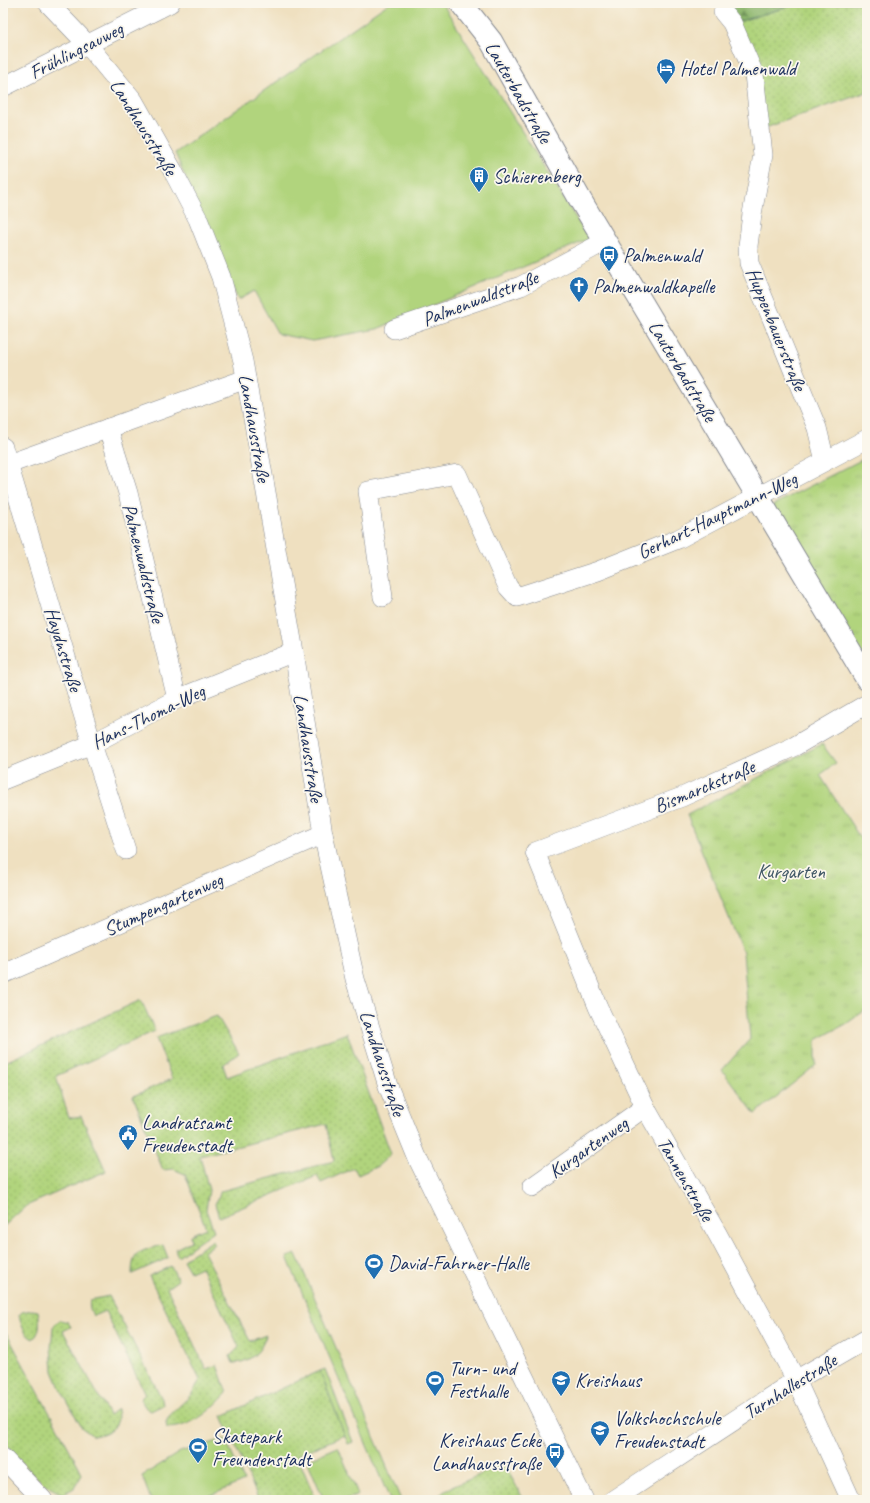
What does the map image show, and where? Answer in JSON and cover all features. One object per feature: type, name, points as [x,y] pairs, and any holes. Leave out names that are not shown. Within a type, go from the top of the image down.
[{"type":"main road","name":"Lauterbadstraße","points":[[461,3],[491,41],[582,201],[867,679]]},
{"type":"street","name":"Landhausstraße","points":[[48,3],[87,44],[132,100],[173,171],[198,219],[221,277],[246,379],[294,652],[323,834],[356,979],[388,1086],[419,1162],[584,1500]]},
{"type":"street","name":"Frühlingsauweg","points":[[3,87],[170,3]]},
{"type":"street","name":"Huppenbauerstraße","points":[[723,12],[732,23],[754,74],[763,155],[752,214],[748,246],[749,264],[817,428],[825,461]]},
{"type":"street","name":"Palmenwaldstraße","points":[[394,329],[521,286],[606,241]]},
{"type":"street","points":[[5,459],[108,428],[246,379]]},
{"type":"street","name":"Palmenwaldstraße","points":[[108,428],[128,493],[177,699]]},
{"type":"street","name":"Gerhart-Hauptmann-Weg","points":[[384,597],[368,491],[457,474],[508,587],[517,598],[598,571],[678,539],[867,439]]},
{"type":"street","name":"Haydnstraße","points":[[5,459],[126,850]]},
{"type":"street","name":"Hans-Thoma-Weg","points":[[3,780],[92,744],[177,699],[294,652]]},
{"type":"street","name":"Bismarckstraße","points":[[535,852],[682,797],[795,746],[867,704]]},
{"type":"street","name":"Stumpengartenweg","points":[[3,974],[323,834]]},
{"type":"street","name":"Tannenstraße","points":[[535,852],[598,1007],[645,1107],[718,1235],[796,1380],[851,1500]]},
{"type":"street","name":"Kurgartenweg","points":[[532,1187],[645,1107]]},
{"type":"street","name":"Turnhallestraße","points":[[613,1500],[796,1380],[867,1339]]},
{"type":"street","points":[[3,1458],[43,1500]]},
{"type":"green space","points":[[389,3],[442,3],[589,239],[377,329],[312,341],[278,334],[254,291],[238,300],[175,153]]},
{"type":"green space","points":[[723,3],[800,3],[737,22]]},
{"type":"green space","points":[[800,3],[867,3],[867,92],[762,129],[737,22]]},
{"type":"green space","points":[[867,457],[867,664],[769,507]]},
{"type":"green space","name":"Kurgarten","points":[[822,744],[836,763],[820,775],[867,849],[867,1009],[846,1024],[816,1040],[816,1065],[755,1114],[722,1070],[750,1039],[743,952],[687,815]]},
{"type":"green space","points":[[141,1000],[155,1031],[56,1076],[69,1118],[81,1116],[106,1171],[26,1206],[3,1227],[3,1063]]},
{"type":"green space","points":[[217,1016],[239,1053],[223,1065],[227,1077],[347,1033],[391,1154],[378,1166],[358,1175],[354,1168],[321,1183],[317,1176],[219,1217],[215,1204],[221,1191],[334,1161],[326,1124],[200,1156],[209,1190],[206,1210],[214,1231],[178,1257],[175,1249],[191,1241],[190,1235],[206,1228],[185,1174],[173,1169],[163,1170],[133,1096],[172,1079],[156,1038]]},
{"type":"green space","points":[[212,1241],[214,1244],[204,1252],[250,1341],[266,1335],[262,1346],[258,1351],[245,1361],[233,1363],[230,1356],[239,1347],[201,1267],[190,1272],[183,1260]]},
{"type":"green space","points":[[163,1245],[168,1258],[132,1274],[134,1260],[140,1252]]},
{"type":"green space","points":[[296,1254],[401,1500],[390,1500],[287,1257]]},
{"type":"green space","points":[[171,1266],[178,1280],[167,1288],[206,1369],[217,1365],[227,1393],[200,1417],[185,1425],[167,1428],[166,1422],[169,1416],[191,1395],[200,1380],[149,1276]]},
{"type":"green space","points":[[109,1296],[162,1399],[163,1405],[151,1411],[146,1408],[140,1399],[145,1394],[105,1311],[93,1316],[89,1304],[90,1300]]},
{"type":"green space","points":[[32,1310],[38,1311],[39,1322],[39,1330],[33,1339],[25,1332],[19,1315],[22,1312]]},
{"type":"green space","points":[[60,1320],[68,1322],[71,1327],[63,1331],[109,1415],[117,1409],[118,1419],[116,1425],[104,1434],[93,1436],[82,1428],[60,1388],[53,1371],[51,1348],[53,1328]]},
{"type":"green space","points":[[3,1327],[82,1475],[74,1488],[63,1494],[46,1485],[38,1478],[23,1464],[3,1441]]},
{"type":"green space","points":[[325,1369],[353,1442],[348,1444],[320,1371]]},
{"type":"green space","points":[[320,1371],[345,1435],[297,1455],[316,1500],[259,1500],[222,1416]]},
{"type":"green space","name":"Skatepark Freundenstadt","points":[[225,1439],[244,1481],[200,1500],[151,1500],[142,1476],[180,1452]]},
{"type":"green space","points":[[338,1447],[358,1494],[344,1500],[324,1500],[307,1460]]},
{"type":"green space","points":[[504,1464],[524,1500],[436,1500],[443,1491]]},
{"type":"place","name":"Hotel Palmenwald","points":[[666,85]]},
{"type":"place","name":"Schierenberg","points":[[479,193]]},
{"type":"place","name":"Palmenwald","points":[[609,272]]},
{"type":"place","name":"Palmenwaldkapelle","points":[[579,303]]},
{"type":"place","name":"Landratsamt Freudenstadt","points":[[128,1151]]},
{"type":"place","name":"David-Fahrner-Halle","points":[[374,1280]]},
{"type":"place","name":"Turn- und Festhalle","points":[[435,1397]]},
{"type":"place","name":"Kreishaus","points":[[561,1397]]},
{"type":"place","name":"Volkshochschule Freudenstadt","points":[[600,1447]]},
{"type":"place","name":"Skatepark Freundenstadt","points":[[198,1464]]},
{"type":"place","name":"Kreishaus Ecke Landhausstraße","points":[[555,1469]]}]
